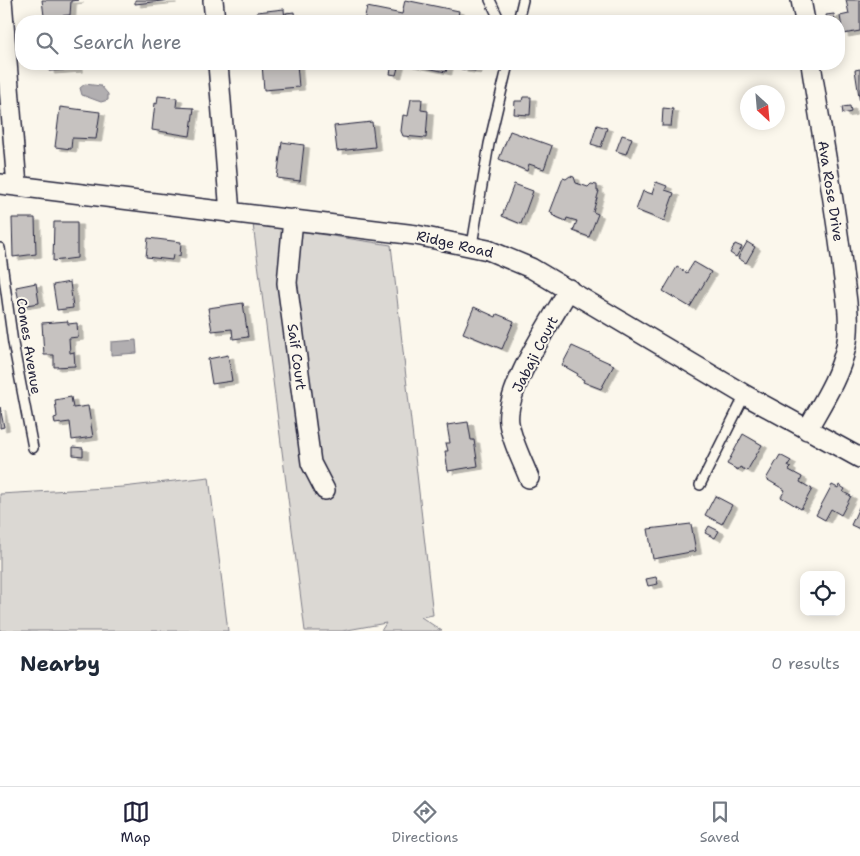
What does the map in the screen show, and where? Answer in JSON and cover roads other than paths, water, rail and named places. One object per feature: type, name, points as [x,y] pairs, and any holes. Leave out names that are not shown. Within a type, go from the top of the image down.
[{"type":"street","points":[[2,0],[9,185]]},
{"type":"street","points":[[213,0],[214,15]]},
{"type":"street","points":[[801,0],[804,15]]},
{"type":"street","points":[[218,70],[230,213]]},
{"type":"street","name":"Ava Rose Drive","points":[[807,430],[835,380],[843,361],[848,316],[837,220],[812,70]]},
{"type":"street","name":"Ridge Road","points":[[9,185],[416,234],[472,245],[523,264],[807,430],[860,458]]},
{"type":"street","name":"Saif Court","points":[[293,220],[287,283],[311,463],[326,490]]},
{"type":"street","name":"Jabaji Court","points":[[529,478],[514,441],[509,421],[511,400],[523,372],[569,290]]},
{"type":"lane","points":[[490,0],[497,15]]},
{"type":"lane","points":[[519,15],[523,0]]},
{"type":"lane","points":[[472,245],[489,144],[507,70]]},
{"type":"lane","name":"Comes Avenue","points":[[0,248],[13,343],[33,448]]},
{"type":"lane","points":[[700,485],[746,394]]}]
